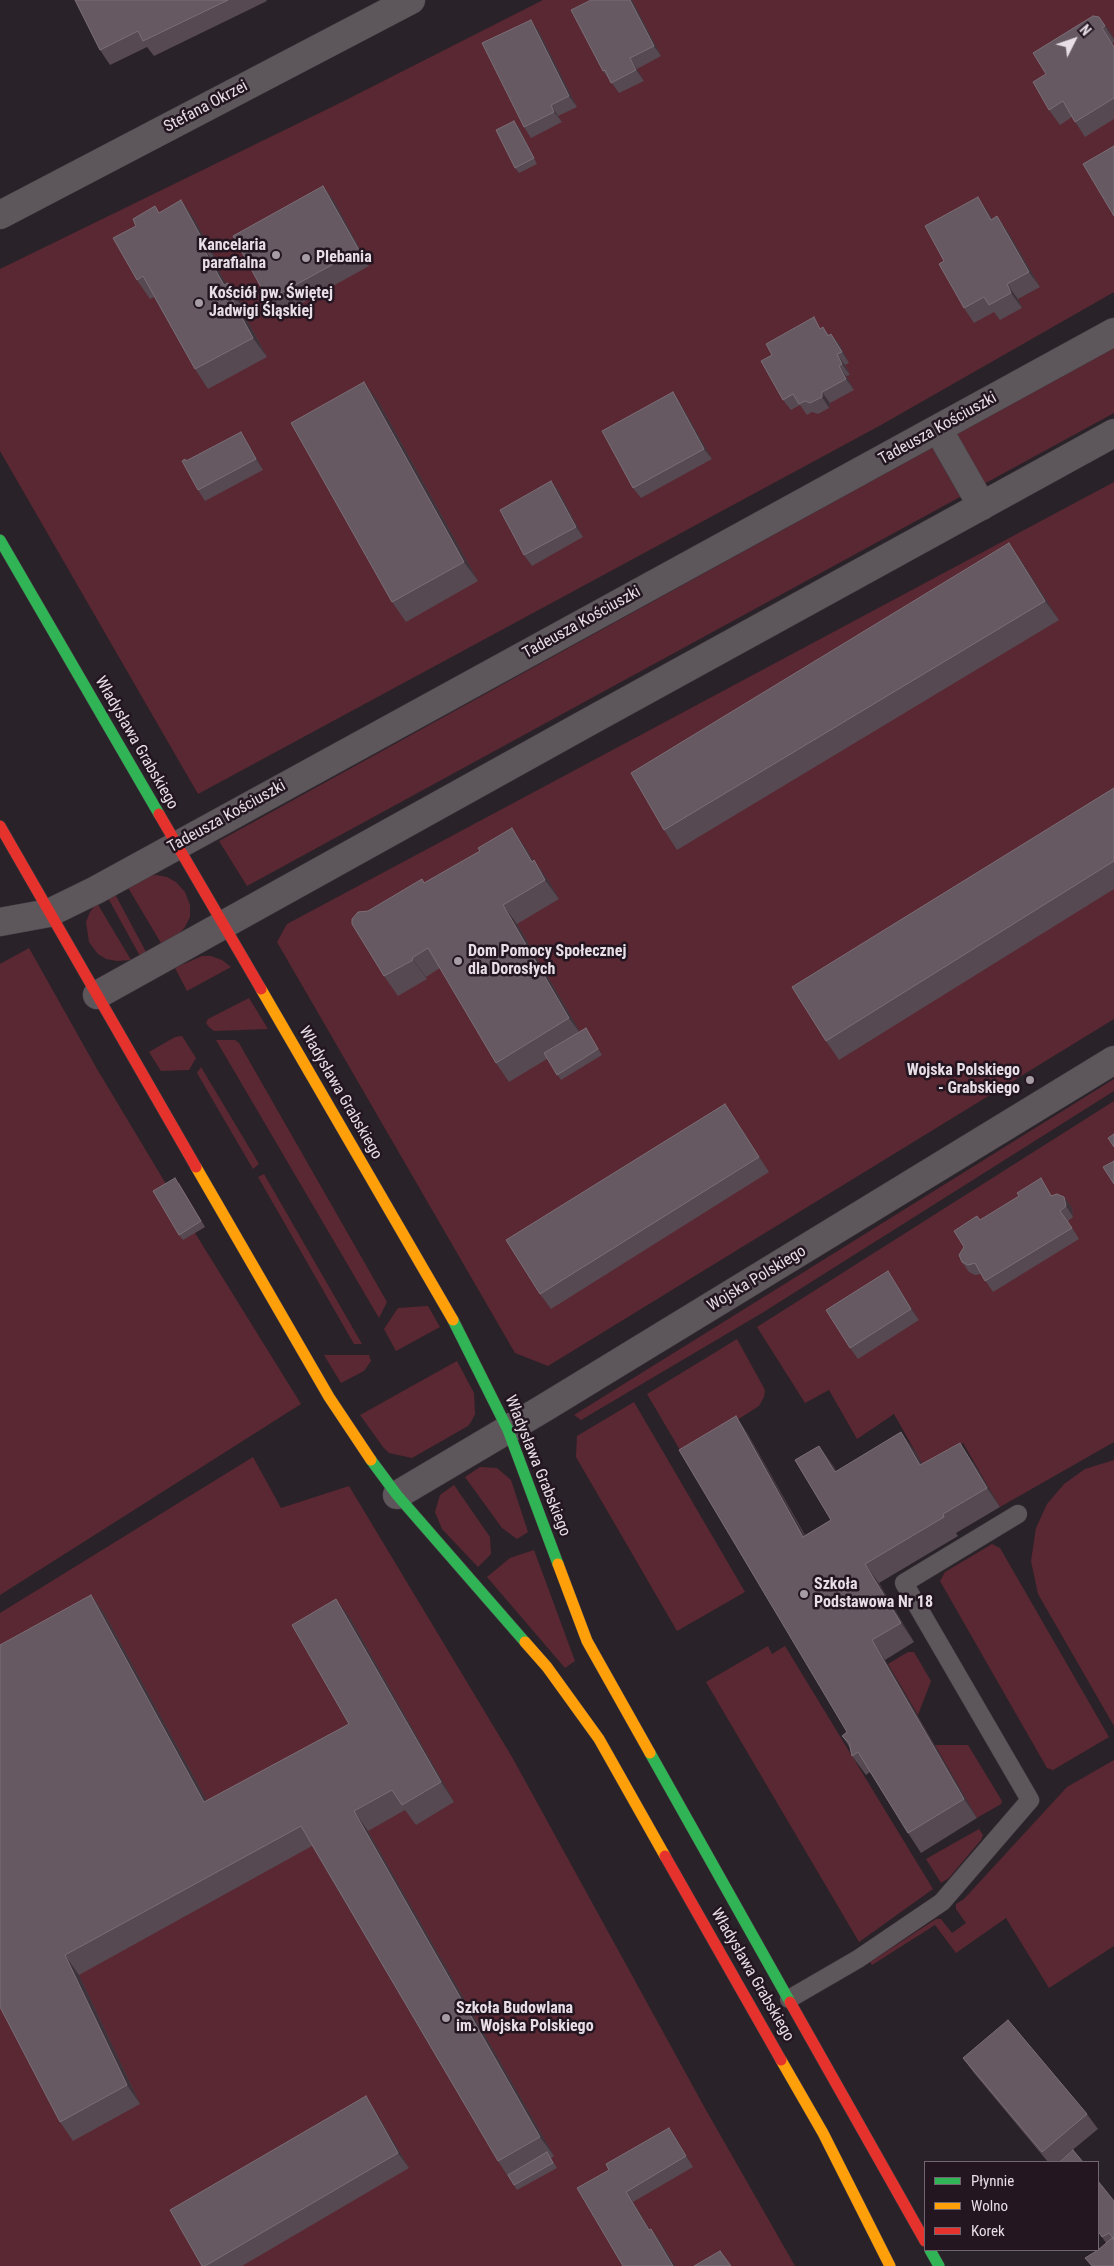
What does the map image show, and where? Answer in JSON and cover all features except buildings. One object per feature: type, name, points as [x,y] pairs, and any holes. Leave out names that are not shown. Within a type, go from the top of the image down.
[{"type":"street","name":"Stefana Okrzei","points":[[0,215],[395,3]]},
{"type":"street","name":"Tadeusza Kościuszki","points":[[0,922],[49,912],[96,890],[1114,332]]},
{"type":"street","points":[[938,429],[982,506]]},
{"type":"street","points":[[97,995],[1114,433]]},
{"type":"street","name":"Władysława Grabskiego","points":[[0,540],[466,1344],[508,1430],[524,1469],[576,1618],[608,1685],[789,1999],[924,2239]]},
{"type":"street","name":"Władysława Grabskiego","points":[[0,826],[334,1406],[356,1440],[397,1495],[579,1703],[823,2133],[890,2266]]},
{"type":"street","name":"Wojska Polskiego","points":[[397,1495],[833,1233],[1114,1060]]},
{"type":"street","points":[[931,2251],[939,2266]]},
{"type":"lane","points":[[789,1999],[858,1959],[942,1902],[1030,1800],[904,1583],[1018,1514]]},
{"type":"shaded area","points":[[543,0],[1114,0],[1114,292],[881,425],[198,794],[0,451],[0,269],[344,101]]},
{"type":"shaded area","points":[[1114,347],[1114,413],[247,886],[219,841]]},
{"type":"shaded area","points":[[1114,482],[1114,1019],[548,1366],[515,1353],[277,942],[287,924]]},
{"type":"shaded area","points":[[156,875],[167,877],[176,882],[185,892],[190,905],[190,917],[185,927],[177,936],[161,943],[127,886],[146,877]]},
{"type":"shaded area","points":[[115,894],[146,952],[140,956],[108,898]]},
{"type":"shaded area","points":[[97,903],[131,960],[117,961],[106,959],[98,954],[89,942],[86,922],[90,912]]},
{"type":"shaded area","points":[[29,948],[97,1069],[169,1189],[179,1183],[205,1227],[195,1233],[301,1404],[0,1595],[0,964]]},
{"type":"shaded area","points":[[202,956],[211,956],[222,960],[231,967],[187,991],[175,968]]},
{"type":"shaded area","points":[[249,998],[268,1029],[214,1031],[206,1023],[208,1019]]},
{"type":"shaded area","points":[[182,1036],[196,1058],[189,1070],[161,1071],[149,1052],[175,1037]]},
{"type":"shaded area","points":[[216,1040],[235,1040],[239,1043],[387,1302],[379,1318]]},
{"type":"shaded area","points":[[201,1067],[259,1164],[253,1169],[197,1073]]},
{"type":"shaded area","points":[[1114,1079],[1114,1091],[762,1313],[581,1420],[574,1415]]},
{"type":"shaded area","points":[[1114,1101],[1114,1442],[1000,1507],[963,1443],[924,1467],[894,1414],[857,1439],[829,1390],[805,1403],[757,1327]]},
{"type":"shaded area","points":[[264,1174],[362,1344],[354,1344],[258,1177]]},
{"type":"shaded area","points":[[428,1306],[440,1327],[396,1351],[384,1329],[398,1308]]},
{"type":"shaded area","points":[[737,1339],[765,1390],[764,1397],[759,1406],[688,1451],[680,1450],[647,1394]]},
{"type":"shaded area","points":[[324,1355],[369,1355],[371,1361],[364,1371],[341,1383]]},
{"type":"shaded area","points":[[457,1361],[474,1393],[475,1414],[471,1422],[468,1426],[412,1458],[389,1453],[360,1415]]},
{"type":"shaded area","points":[[634,1402],[745,1592],[677,1631],[576,1457],[577,1436]]},
{"type":"shaded area","points":[[253,1457],[281,1508],[349,1486],[512,1757],[706,2110],[795,2266],[0,2266],[0,1613]]},
{"type":"shaded area","points":[[1114,1460],[1114,1726],[1038,1594],[1031,1561],[1036,1528],[1047,1504],[1064,1484],[1085,1469]]},
{"type":"shaded area","points":[[480,1467],[497,1468],[511,1480],[528,1532],[517,1539],[502,1528],[465,1477]]},
{"type":"shaded area","points":[[454,1485],[490,1537],[491,1554],[478,1567],[442,1529],[435,1512],[440,1495]]},
{"type":"shaded area","points":[[992,1544],[1000,1548],[1109,1737],[1053,1770],[1047,1768],[940,1581],[945,1572]]},
{"type":"shaded area","points":[[534,1550],[575,1661],[565,1668],[487,1577],[510,1558]]},
{"type":"shaded area","points":[[768,1646],[772,1654],[785,1646],[933,1889],[859,1942],[706,1682]]},
{"type":"shaded area","points":[[908,1652],[914,1652],[931,1681],[918,1715],[888,1664]]},
{"type":"shaded area","points":[[935,1745],[968,1745],[1002,1801],[1001,1804],[977,1818]]},
{"type":"shaded area","points":[[1114,1760],[1114,1946],[1049,1988],[1006,1918],[956,1953],[935,1925],[872,1965],[870,1962],[936,1919],[941,1919],[952,1933],[966,1923],[956,1909],[956,1904],[964,1899],[1067,1787]]},
{"type":"shaded area","points":[[979,1829],[983,1835],[981,1840],[949,1878],[941,1883],[926,1859]]},
{"type":"traffic: fast","points":[[0,540],[159,814]]},
{"type":"traffic: fast","points":[[453,1320],[508,1430],[558,1564]]},
{"type":"traffic: fast","points":[[371,1460],[397,1495],[525,1642]]},
{"type":"traffic: fast","points":[[650,1753],[790,2002]]},
{"type":"traffic: fast","points":[[931,2251],[939,2266]]},
{"type":"traffic: slow","points":[[261,989],[453,1320]]},
{"type":"traffic: slow","points":[[196,1167],[329,1397],[371,1460]]},
{"type":"traffic: slow","points":[[558,1564],[587,1641],[650,1753]]},
{"type":"traffic: slow","points":[[525,1642],[547,1667],[599,1739],[665,1856]]},
{"type":"traffic: slow","points":[[781,2060],[823,2133],[890,2266]]},
{"type":"traffic: jam","points":[[159,814],[261,989]]},
{"type":"traffic: jam","points":[[0,826],[196,1167]]},
{"type":"traffic: jam","points":[[665,1856],[781,2060]]},
{"type":"traffic: jam","points":[[790,2002],[924,2239]]},
{"type":"place","name":"Kancelaria parafialna","points":[[276,255]]},
{"type":"place","name":"Plebania","points":[[306,258]]},
{"type":"place","name":"Kościół pw. Świętej Jadwigi Śląskiej","points":[[199,303]]},
{"type":"place","name":"Dom Pomocy Społecznej dla Dorosłych","points":[[458,961]]},
{"type":"place","name":"Wojska Polskiego - Grabskiego","points":[[1030,1080]]},
{"type":"place","name":"Szkoła Podstawowa Nr 18","points":[[804,1594]]},
{"type":"place","name":"Szkoła Budowlana im. Wojska Polskiego","points":[[446,2018]]}]
